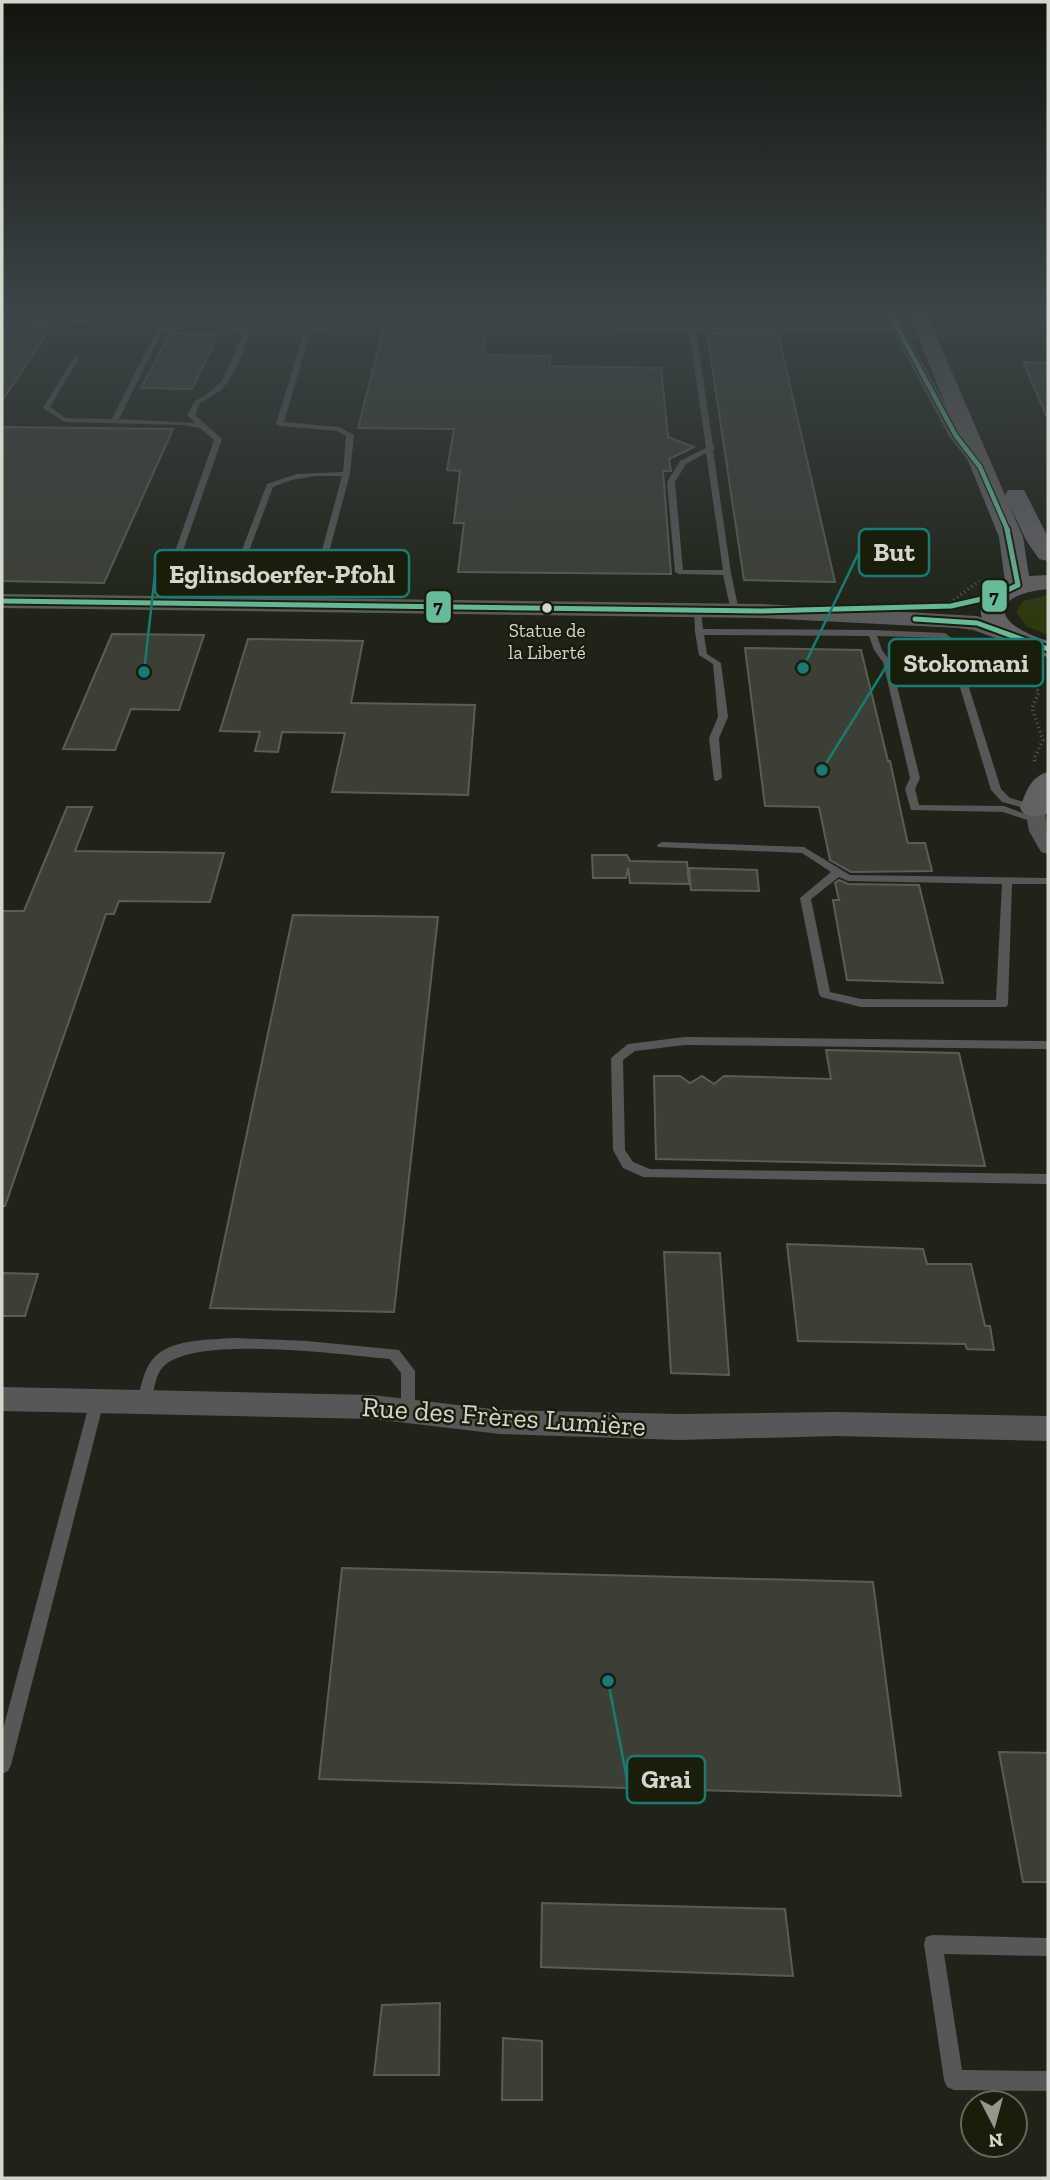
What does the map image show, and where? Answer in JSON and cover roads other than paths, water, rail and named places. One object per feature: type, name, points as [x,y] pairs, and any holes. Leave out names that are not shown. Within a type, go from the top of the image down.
[{"type":"main road","points":[[959,414],[1012,537],[1007,591],[989,607],[992,618],[1001,629],[1037,649]]},
{"type":"main road","points":[[979,414],[1038,540],[1048,554]]},
{"type":"main road","points":[[2,601],[253,605],[698,621],[762,611],[951,606],[1048,582]]},
{"type":"main road","points":[[762,611],[977,623],[1037,649]]},
{"type":"main road","points":[[1035,814],[1042,773]]},
{"type":"street","points":[[944,414],[956,436],[981,467]]},
{"type":"street","points":[[1035,814],[1048,848]]},
{"type":"street","name":"Rue des Frères Lumière","points":[[2,1399],[373,1407],[500,1422],[679,1427],[837,1424],[1048,1429]]},
{"type":"lane","points":[[55,414],[64,420],[202,426]]},
{"type":"lane","points":[[115,421],[119,414]]},
{"type":"lane","points":[[161,603],[218,439],[192,414]]},
{"type":"lane","points":[[243,557],[261,551],[325,552],[346,474],[350,435],[339,429],[280,424],[283,414]]},
{"type":"lane","points":[[706,414],[727,573],[728,618],[872,633],[942,635],[950,640],[996,790],[1006,800],[1035,814]]},
{"type":"lane","points":[[711,448],[683,463],[671,482],[679,572],[727,573]]},
{"type":"lane","points":[[200,604],[233,584],[270,486],[285,477],[302,474],[346,474]]},
{"type":"lane","points":[[233,584],[253,605]]},
{"type":"lane","points":[[698,621],[703,655],[718,663],[723,717],[714,738],[717,778]]},
{"type":"lane","points":[[872,633],[890,673],[915,778],[909,789],[915,808],[1004,809],[1035,814]]},
{"type":"lane","points":[[662,845],[804,850],[848,878],[1048,881]]},
{"type":"lane","points":[[838,872],[804,898],[825,994],[860,1003],[1002,1004],[1007,880]]},
{"type":"lane","points":[[1048,1045],[685,1041],[632,1047],[617,1058],[619,1150],[628,1166],[648,1174],[1048,1179]]},
{"type":"lane","points":[[144,1401],[159,1361],[177,1350],[226,1343],[394,1354],[408,1371],[408,1411]]},
{"type":"lane","points":[[2,1765],[97,1401]]},
{"type":"lane","points":[[1048,1947],[933,1944],[954,2080],[1048,2081]]},
{"type":"place","name":"Statue de la Liberté","points":[[547,608]]},
{"type":"place","name":"But","points":[[803,668]]},
{"type":"place","name":"Eglinsdoerfer-Pfohl","points":[[144,672]]},
{"type":"place","name":"Stokomani","points":[[822,770]]},
{"type":"place","name":"Grai","points":[[608,1681]]}]
